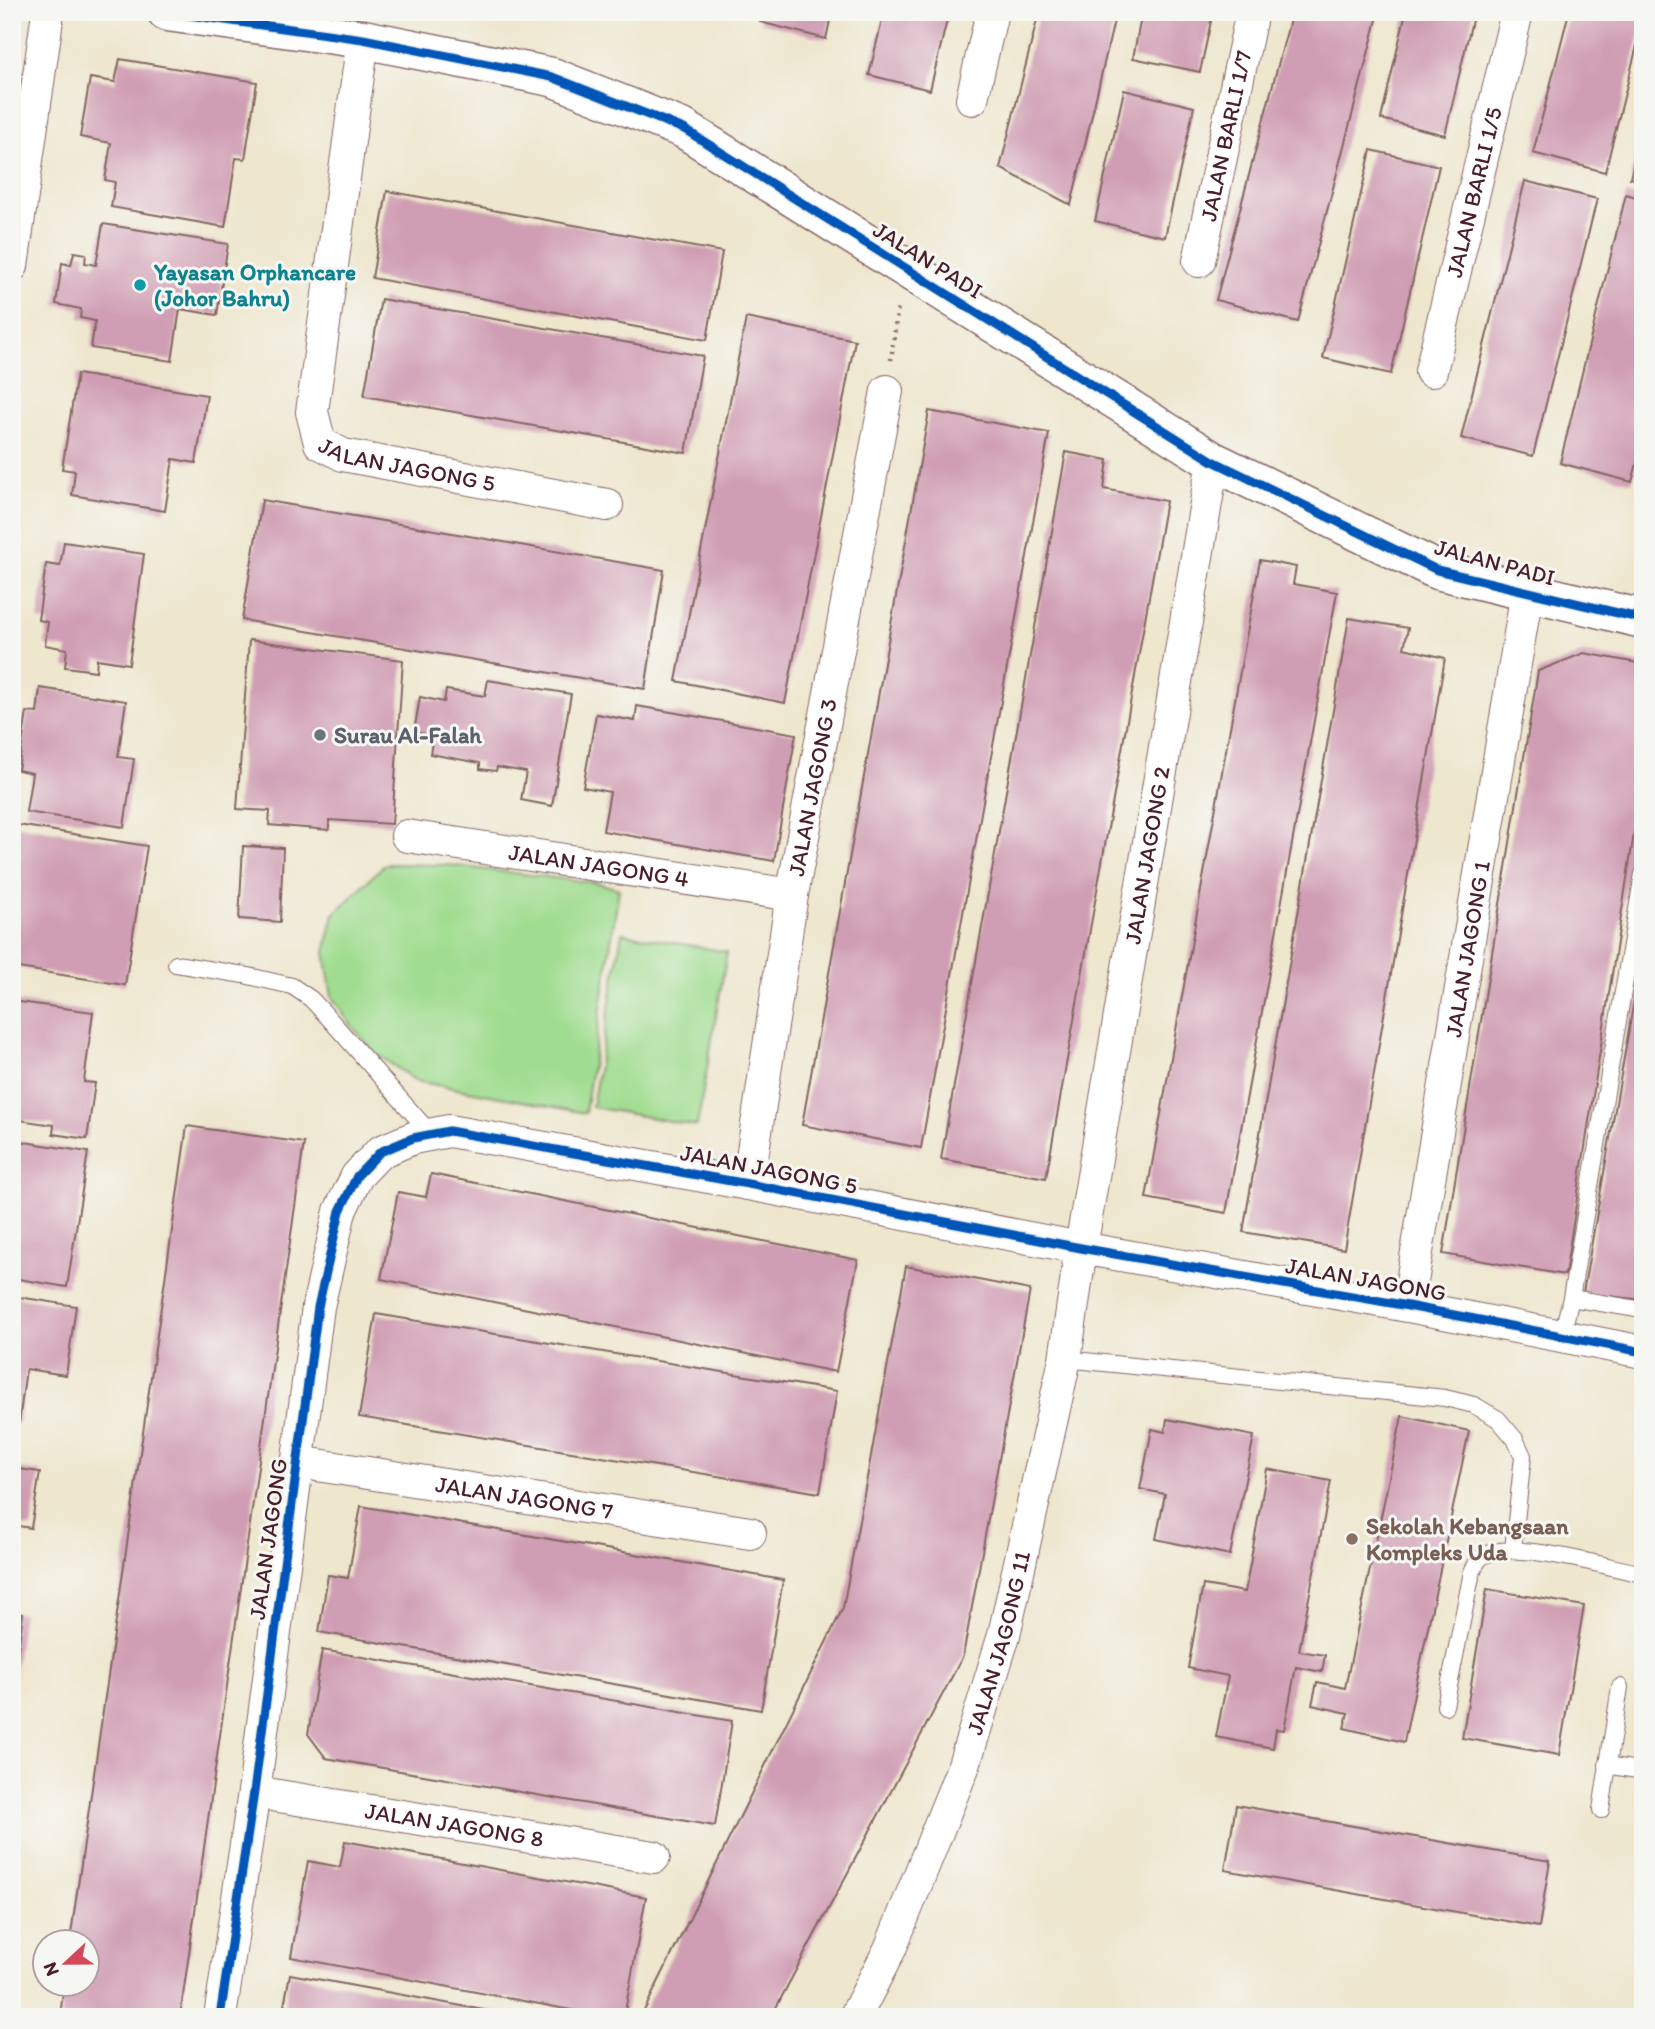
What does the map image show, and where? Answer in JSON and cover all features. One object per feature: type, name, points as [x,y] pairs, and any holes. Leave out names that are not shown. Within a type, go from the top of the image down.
[{"type":"street","points":[[13,255],[25,71],[48,12]]},
{"type":"street","name":"JALAN PADI","points":[[167,12],[363,39],[552,77],[684,129],[1213,461],[1437,570],[1643,619]]},
{"type":"street","points":[[972,99],[992,12]]},
{"type":"street","name":"JALAN BARLI 1/7","points":[[1199,261],[1252,12]]},
{"type":"street","name":"JALAN BARLI 1/5","points":[[1431,371],[1517,12]]},
{"type":"street","name":"JALAN JAGONG 5","points":[[363,39],[312,412],[320,443],[343,456],[607,505]]},
{"type":"street","name":"JALAN JAGONG 3","points":[[748,1184],[792,895],[887,391]]},
{"type":"street","name":"JALAN JAGONG 2","points":[[1081,1248],[1213,461]]},
{"type":"street","name":"JALAN JAGONG 1","points":[[1408,1306],[1527,592]]},
{"type":"street","name":"JALAN JAGONG 4","points":[[407,836],[792,895]]},
{"type":"street","name":"JALAN JAGONG 5","points":[[440,1133],[748,1184],[1081,1248]]},
{"type":"street","name":"JALAN JAGONG","points":[[220,2017],[254,1792],[318,1307],[340,1211],[357,1175],[380,1152],[413,1139],[440,1133]]},
{"type":"street","name":"JALAN JAGONG","points":[[1081,1248],[1408,1306],[1643,1352]]},
{"type":"street","name":"JALAN JAGONG 11","points":[[855,2017],[890,1949],[964,1765],[1004,1635],[1065,1359],[1081,1248]]},
{"type":"street","name":"JALAN JAGONG 7","points":[[298,1462],[750,1533]]},
{"type":"street","name":"JALAN JAGONG 8","points":[[254,1792],[654,1857]]},
{"type":"lane","points":[[1562,1335],[1571,1298],[1643,874]]},
{"type":"lane","points":[[176,964],[292,986],[311,999],[440,1133]]},
{"type":"lane","points":[[1571,1298],[1643,1310]]},
{"type":"lane","points":[[1065,1359],[1445,1398],[1474,1405],[1498,1419],[1515,1439],[1523,1456],[1513,1550]]},
{"type":"lane","points":[[1446,1706],[1472,1572],[1481,1557],[1498,1550],[1522,1549],[1643,1574]]},
{"type":"lane","points":[[1601,1810],[1620,1687]]},
{"type":"lane","points":[[1607,1765],[1643,1772]]},
{"type":"path","points":[[887,391],[903,267]]},
{"type":"green space","points":[[385,864],[448,865],[597,883],[619,889],[585,1113],[416,1081],[374,1052],[350,1024],[332,997],[325,952],[334,914]]},
{"type":"green space","points":[[622,933],[727,952],[697,1126],[592,1107]]},
{"type":"building","points":[[762,12],[832,12],[826,39],[760,22]]},
{"type":"building","points":[[884,12],[949,12],[930,90],[869,75]]},
{"type":"building","points":[[1039,12],[1116,12],[1071,205],[1000,168]]},
{"type":"building","points":[[1142,12],[1213,12],[1200,72],[1133,58]]},
{"type":"building","points":[[1292,12],[1379,12],[1298,322],[1216,300]]},
{"type":"building","points":[[1406,12],[1474,12],[1445,135],[1381,119]]},
{"type":"building","points":[[1569,12],[1643,12],[1643,22],[1605,172],[1533,153]]},
{"type":"building","points":[[120,59],[257,82],[245,159],[236,158],[225,227],[111,207],[115,182],[105,180],[111,143],[80,137],[90,78],[115,82]]},
{"type":"building","points":[[1124,90],[1194,107],[1165,237],[1095,221]]},
{"type":"building","points":[[1643,127],[1643,181],[1630,178]]},
{"type":"building","points":[[1371,150],[1439,166],[1391,374],[1323,358]]},
{"type":"building","points":[[1525,181],[1597,199],[1533,456],[1461,438]]},
{"type":"building","points":[[387,191],[722,252],[707,340],[372,278]]},
{"type":"building","points":[[1626,194],[1643,199],[1643,441],[1632,482],[1560,463]]},
{"type":"building","name":"Yayasan Orphancare (Johor Bahru)","points":[[103,224],[228,244],[217,315],[180,309],[172,361],[91,348],[95,321],[80,318],[81,309],[56,304],[62,263],[71,265],[74,252],[86,254],[85,263],[96,265]]},
{"type":"building","points":[[381,299],[703,356],[686,453],[364,396]]},
{"type":"building","points":[[746,318],[855,340],[785,703],[676,681]]},
{"type":"building","points":[[77,374],[207,395],[196,463],[173,459],[165,511],[72,495],[75,471],[62,469]]},
{"type":"building","points":[[929,411],[1049,433],[921,1148],[802,1125]]},
{"type":"building","points":[[1066,452],[1108,460],[1104,489],[1166,501],[1046,1178],[941,1159]]},
{"type":"building","points":[[262,500],[664,570],[645,689],[242,620]]},
{"type":"building","points":[[64,542],[144,554],[129,664],[97,659],[96,671],[65,667],[67,649],[45,645],[48,622],[38,620],[46,564],[60,566]]},
{"type":"building","points":[[1260,560],[1296,567],[1293,584],[1337,592],[1226,1213],[1146,1198]]},
{"type":"building","points":[[1349,618],[1408,628],[1404,648],[1445,658],[1344,1249],[1243,1232]]},
{"type":"building","name":"Surau Al-Falah","points":[[249,640],[403,660],[392,824],[329,820],[329,830],[269,825],[270,811],[237,809]]},
{"type":"building","points":[[1584,653],[1643,664],[1643,776],[1565,1275],[1443,1254],[1538,671]]},
{"type":"building","points":[[488,680],[571,694],[552,806],[521,800],[526,772],[497,767],[496,771],[480,769],[480,763],[430,754],[433,735],[414,732],[420,697],[444,702],[446,690],[485,696]]},
{"type":"building","points":[[40,688],[126,701],[118,757],[134,759],[124,827],[26,812],[32,773],[18,770],[27,712],[37,713]]},
{"type":"building","points":[[637,706],[796,734],[774,861],[603,831],[610,792],[583,787],[596,714],[635,721]]},
{"type":"building","points":[[12,824],[147,846],[125,985],[12,967]]},
{"type":"building","points":[[243,846],[283,848],[280,922],[239,919]]},
{"type":"building","points":[[1643,960],[1643,1300],[1583,1293]]},
{"type":"building","points":[[12,1001],[93,1012],[84,1082],[95,1083],[87,1139],[53,1134],[54,1125],[12,1119]]},
{"type":"building","points":[[187,1126],[304,1143],[180,2017],[60,2017],[62,1997],[102,1997],[102,1927],[72,1927]]},
{"type":"building","points":[[12,1140],[88,1152],[67,1287],[12,1278]]},
{"type":"building","points":[[431,1174],[858,1260],[836,1372],[381,1279],[398,1192],[426,1197]]},
{"type":"building","points":[[906,1266],[1030,1290],[963,1656],[771,2017],[641,2017],[843,1608]]},
{"type":"building","points":[[12,1296],[76,1306],[66,1375],[26,1369],[19,1423],[12,1422]]},
{"type":"building","points":[[376,1314],[837,1391],[820,1493],[359,1417]]},
{"type":"building","points":[[1402,1416],[1469,1431],[1404,1742],[1344,1728],[1348,1713],[1312,1705],[1317,1682],[1345,1688]]},
{"type":"building","points":[[1167,1419],[1254,1436],[1230,1555],[1156,1539],[1165,1494],[1140,1489],[1152,1429],[1165,1432]]},
{"type":"building","points":[[12,1468],[40,1472],[31,1528],[12,1525]]},
{"type":"building","points":[[1267,1469],[1331,1481],[1299,1651],[1325,1655],[1322,1672],[1296,1667],[1284,1730],[1276,1729],[1273,1748],[1216,1737],[1228,1676],[1188,1668],[1203,1585],[1245,1592]]},
{"type":"building","points":[[361,1506],[783,1580],[761,1710],[319,1632],[328,1575],[348,1578]]},
{"type":"building","points":[[1487,1589],[1584,1606],[1559,1755],[1462,1738]]},
{"type":"building","points":[[12,1612],[23,1614],[14,1678],[12,1678]]},
{"type":"building","points":[[322,1650],[732,1721],[715,1826],[326,1758],[308,1734]]},
{"type":"building","points":[[1236,1805],[1550,1861],[1539,1927],[1225,1870]]},
{"type":"building","points":[[345,1841],[646,1897],[624,2017],[608,2017],[291,1957],[308,1861],[340,1867]]},
{"type":"building","points":[[290,1974],[510,2015],[282,2017]]},
{"type":"cycle path","points":[[167,12],[363,39],[552,77],[684,129],[1213,461],[1437,570],[1643,619]]},
{"type":"cycle path","points":[[220,2017],[254,1792],[318,1307],[340,1211],[357,1176],[380,1152],[413,1138],[449,1131],[1408,1306],[1643,1352]]},
{"type":"place","name":"Yayasan Orphancare (Johor Bahru)","points":[[140,285]]},
{"type":"place","name":"Surau Al-Falah","points":[[320,735]]},
{"type":"place","name":"Sekolah Kebangsaan Kompleks Uda","points":[[1352,1539]]}]
